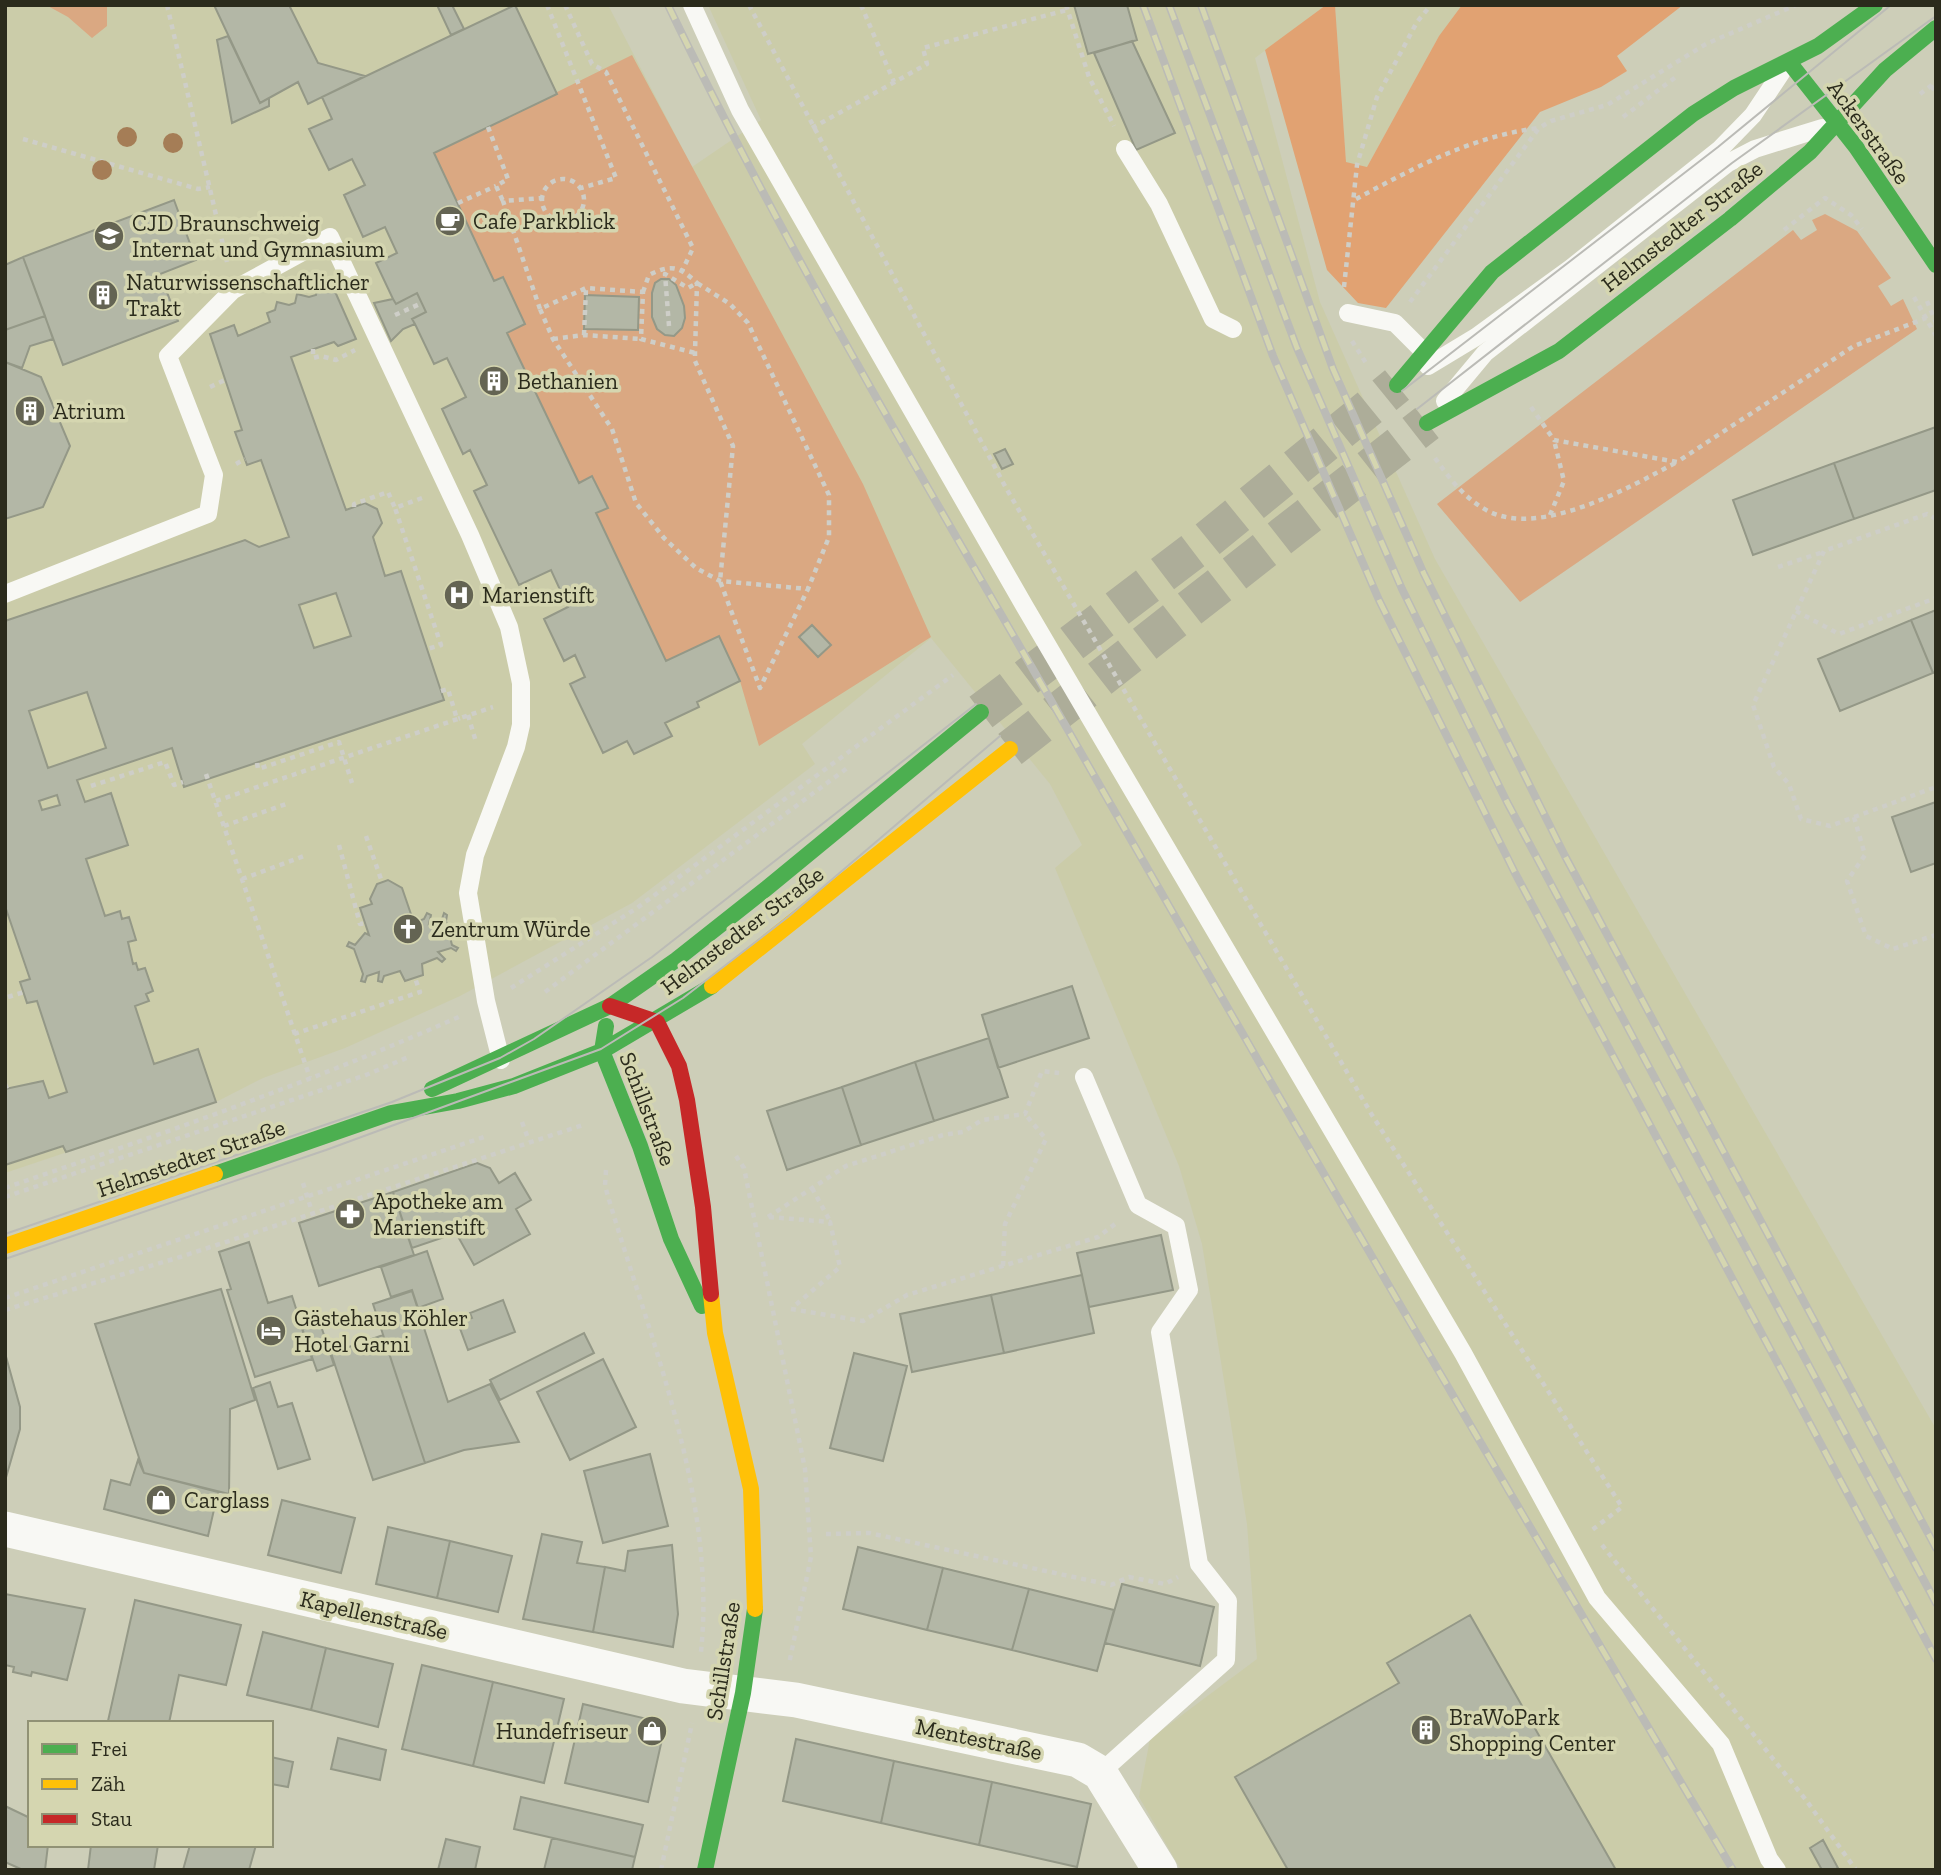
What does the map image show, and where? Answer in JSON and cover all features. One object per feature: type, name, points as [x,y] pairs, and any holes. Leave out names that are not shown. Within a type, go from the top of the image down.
[{"type":"main road","points":[[1397,384],[1502,263],[1693,114],[1734,88],[1789,62],[1847,27],[1875,5]]},
{"type":"main road","name":"Helmstedter Straße","points":[[1427,423],[1559,351],[1781,178],[1837,123],[1885,70],[1936,28]]},
{"type":"main road","name":"Ackerstraße","points":[[1789,62],[1837,123],[1936,265]]},
{"type":"main road","name":"Helmstedter Straße","points":[[391,1113],[417,1096],[610,1006],[757,896],[981,712]]},
{"type":"main road","name":"Helmstedter Straße","points":[[5,1246],[391,1113],[458,1101],[514,1086],[602,1051],[657,1022],[702,993],[1010,749]]},
{"type":"main road","name":"Schillstraße","points":[[705,1870],[743,1693],[756,1605],[751,1489],[715,1334],[703,1207],[687,1100],[678,1066],[657,1022],[610,1006],[602,1051],[640,1146],[671,1239],[715,1334]]},
{"type":"street","name":"Kapellenstraße","points":[[5,1530],[670,1683],[743,1693]]},
{"type":"street","name":"Mentestraße","points":[[743,1693],[796,1700],[1078,1760],[1100,1773]]},
{"type":"street","points":[[1100,1773],[1160,1870]]},
{"type":"lane","points":[[692,5],[740,110],[1025,607],[1463,1353],[1597,1598],[1721,1744],[1769,1859],[1777,1870]]},
{"type":"lane","points":[[1397,384],[1488,329],[1720,149],[1753,114],[1789,62]]},
{"type":"lane","points":[[1427,423],[1485,353],[1728,163],[1755,149],[1837,123]]},
{"type":"lane","points":[[1125,149],[1159,204],[1213,319],[1233,329]]},
{"type":"lane","points":[[5,594],[208,514],[214,475],[168,356],[233,290],[330,237],[448,488],[509,627],[521,683],[519,736],[502,790],[475,855],[468,893],[486,1001],[500,1058],[514,1086]]},
{"type":"lane","points":[[1347,321],[1395,323],[1425,353]]},
{"type":"lane","points":[[1084,1077],[1138,1205],[1176,1226],[1189,1290],[1160,1332],[1199,1564],[1228,1601],[1226,1660],[1100,1773]]},
{"type":"path","points":[[167,5],[233,290]]},
{"type":"path","points":[[547,5],[616,178],[581,188]]},
{"type":"path","points":[[565,5],[592,64],[606,72],[693,247],[682,271]]},
{"type":"path","points":[[749,5],[812,128],[1006,488],[1373,1115],[1622,1507],[1591,1531],[1806,1800],[1856,1870]]},
{"type":"path","points":[[862,5],[894,82]]},
{"type":"path","points":[[1343,292],[1357,164],[1377,97],[1417,22],[1431,5]]},
{"type":"path","points":[[1355,200],[1415,167],[1481,140],[1539,128],[1551,121],[1607,106],[1706,44],[1796,5]]},
{"type":"path","points":[[812,128],[927,64],[923,48],[1067,8],[1089,77],[1125,149]]},
{"type":"path","points":[[1931,86],[1936,92]]},
{"type":"path","points":[[458,203],[508,179],[488,127]]},
{"type":"path","points":[[1395,323],[1539,128]]},
{"type":"path","points":[[23,139],[198,189],[210,187]]},
{"type":"path","points":[[569,179],[581,188],[584,202],[572,220],[565,221],[551,217],[542,205],[542,198],[544,190],[555,180],[569,179]]},
{"type":"path","points":[[496,186],[553,339],[612,429],[636,503],[664,538],[696,568],[720,581],[808,589]]},
{"type":"path","points":[[503,201],[542,198]]},
{"type":"path","points":[[1784,230],[1825,198],[1851,215],[1868,237]]},
{"type":"path","points":[[641,339],[643,292],[649,275],[665,267],[682,271],[730,304],[748,323],[829,495],[829,537],[808,589],[760,688],[720,581],[733,446],[695,361],[697,283]]},
{"type":"path","points":[[669,326],[665,274],[688,288],[697,283]]},
{"type":"path","points":[[540,309],[586,288],[643,292]]},
{"type":"path","points":[[584,335],[586,288]]},
{"type":"path","points":[[1910,290],[1936,336]]},
{"type":"path","points":[[1458,489],[1489,512],[1524,519],[1550,515],[1625,489],[1677,462],[1854,346],[1926,318]]},
{"type":"path","points":[[1347,321],[1357,351]]},
{"type":"path","points":[[553,339],[584,335],[641,339],[695,353]]},
{"type":"path","points":[[313,349],[313,358],[321,356]]},
{"type":"path","points":[[1529,404],[1554,440],[1564,481],[1550,515]]},
{"type":"path","points":[[1554,440],[1677,462]]},
{"type":"path","points":[[395,508],[448,488]]},
{"type":"path","points":[[354,507],[354,504],[388,492],[441,645],[427,649]]},
{"type":"path","points":[[1778,567],[1927,514],[1936,519]]},
{"type":"path","points":[[1824,551],[1753,705],[1774,767],[1789,784],[1801,819],[1830,826],[1936,787]]},
{"type":"path","points":[[1796,611],[1839,634],[1936,598]]},
{"type":"path","points":[[507,990],[637,908],[953,675]]},
{"type":"path","points":[[441,691],[448,689],[457,719],[469,715]]},
{"type":"path","points":[[215,801],[498,705],[497,716]]},
{"type":"path","points":[[469,715],[476,742]]},
{"type":"path","points":[[257,763],[258,769],[339,742],[352,783]]},
{"type":"path","points":[[540,995],[859,760]]},
{"type":"path","points":[[91,786],[165,762],[174,785],[183,782]]},
{"type":"path","points":[[206,774],[310,1078]]},
{"type":"path","points":[[224,826],[289,803]]},
{"type":"path","points":[[1854,817],[1865,855],[1847,881],[1866,936],[1893,949],[1936,935]]},
{"type":"path","points":[[366,835],[382,882]]},
{"type":"path","points":[[339,845],[360,924],[366,923]]},
{"type":"path","points":[[242,879],[307,855]]},
{"type":"path","points":[[294,1034],[420,992],[415,978]]},
{"type":"path","points":[[8,997],[24,992]]},
{"type":"path","points":[[5,1188],[235,1107],[461,1016]]},
{"type":"path","points":[[5,1197],[366,1075],[416,1054]]},
{"type":"path","points":[[1026,1114],[1042,1071],[1084,1077]]},
{"type":"path","points":[[235,1107],[242,1126]]},
{"type":"path","points":[[830,1222],[768,1217],[846,1166],[943,1135],[963,1132],[982,1120],[1026,1114]]},
{"type":"path","points":[[1003,1266],[1005,1224],[1046,1139],[1026,1114]]},
{"type":"path","points":[[512,1127],[533,1119]]},
{"type":"path","points":[[5,1310],[583,1125]]},
{"type":"path","points":[[5,1298],[491,1134]]},
{"type":"path","points":[[607,1165],[606,1186],[693,1482]]},
{"type":"path","points":[[744,1168],[805,1469]]},
{"type":"path","points":[[299,1171],[312,1212]]},
{"type":"path","points":[[16,1184],[22,1201]]},
{"type":"path","points":[[812,1188],[830,1222],[840,1267],[791,1309],[863,1321],[906,1295],[1098,1237],[1138,1205]]},
{"type":"path","points":[[826,1534],[869,1532],[1111,1585],[1129,1577],[1165,1584],[1199,1564]]},
{"type":"shaded area","points":[[5,5],[608,5],[692,167],[761,120],[708,5],[1326,5],[1255,58],[1320,302],[1435,559],[1936,1429],[1936,1870],[1181,1870],[1139,1797],[1150,1739],[1257,1659],[1247,1524],[1202,1244],[1179,1166],[1055,868],[1082,845],[1050,784],[931,638],[802,744],[815,764],[632,903],[460,996],[345,1048],[263,1078],[216,1102],[5,1173]]},
{"type":"shaded area","points":[[46,5],[107,5],[107,26],[92,38],[68,17]]},
{"type":"shaded area","points":[[1326,5],[1335,5],[1346,162],[1367,167],[1439,36],[1462,5],[1683,5],[1617,56],[1627,71],[1601,87],[1540,112],[1386,308],[1358,303],[1327,270],[1265,50]]},
{"type":"shaded area","points":[[1335,5],[1462,5],[1439,36],[1367,167],[1346,162]]},
{"type":"shaded area","points":[[632,55],[863,484],[931,637],[759,746],[740,681],[719,636],[666,661],[596,513],[607,508],[593,477],[579,483],[507,333],[525,324],[503,277],[494,281],[434,153]]},
{"type":"shaded area","points":[[1825,214],[1857,231],[1891,278],[1878,286],[1891,306],[1903,299],[1917,329],[1520,602],[1437,504],[1793,230],[1801,240],[1817,230],[1812,220]]},
{"type":"building","points":[[214,5],[289,5],[318,63],[365,76],[308,104],[298,82],[260,103]]},
{"type":"building","points":[[437,5],[452,5],[464,29],[451,35]]},
{"type":"building","name":"Bethanien","points":[[515,5],[557,94],[434,153],[494,281],[503,277],[525,324],[507,333],[579,483],[592,476],[608,508],[596,513],[666,661],[719,636],[740,681],[697,702],[699,707],[665,723],[672,736],[634,754],[627,741],[603,753],[570,684],[585,677],[575,655],[564,661],[544,619],[568,607],[551,570],[519,585],[474,491],[487,485],[470,450],[463,454],[442,409],[466,397],[447,358],[434,364],[412,319],[426,312],[417,293],[396,304],[393,299],[376,263],[397,253],[385,227],[363,237],[344,195],[365,185],[352,159],[329,170],[309,129],[332,119],[322,97]]},
{"type":"building","points":[[1074,5],[1127,5],[1137,40],[1088,54]]},
{"type":"building","points":[[228,36],[260,103],[269,98],[269,106],[232,123],[217,40]]},
{"type":"building","points":[[1132,41],[1175,133],[1136,150],[1094,53]]},
{"type":"building","name":"Naturwissenschaftlicher Trakt","points":[[174,200],[196,260],[160,274],[178,321],[63,365],[23,257]]},
{"type":"building","points":[[23,257],[45,316],[5,330],[5,265]]},
{"type":"building","points":[[661,279],[669,279],[676,285],[684,306],[682,328],[674,336],[665,335],[657,329],[652,317],[652,293],[655,283]]},
{"type":"building","points":[[333,287],[356,339],[338,346],[334,342],[291,357],[346,510],[365,503],[377,509],[382,523],[373,537],[385,576],[401,571],[444,700],[184,787],[172,748],[77,780],[85,802],[111,793],[128,845],[86,859],[105,916],[120,911],[122,919],[129,917],[136,940],[128,942],[133,964],[136,963],[138,970],[145,968],[153,991],[146,994],[149,1001],[135,1006],[154,1064],[198,1049],[216,1102],[66,1152],[63,1146],[5,1165],[5,1089],[43,1081],[49,1098],[67,1092],[37,1001],[27,1003],[20,982],[30,979],[5,906],[5,621],[245,540],[259,547],[289,537],[261,460],[247,465],[235,432],[242,430],[210,334],[234,325],[238,336],[270,322],[267,313],[275,310],[277,302],[289,305],[295,303],[297,294],[309,297],[316,295],[317,288]],"holes":[[[336,593],[351,636],[314,648],[299,605]],[[87,692],[106,748],[48,768],[29,711]],[[57,795],[60,805],[42,810],[39,801]]]},
{"type":"building","points":[[417,293],[426,312],[412,319],[415,324],[403,329],[391,341],[374,303],[393,299],[396,304]]},
{"type":"building","points":[[585,295],[639,297],[638,330],[584,329]]},
{"type":"building","points":[[45,316],[53,339],[30,346],[22,368],[5,362],[5,330]]},
{"type":"building","name":"Atrium","points":[[5,362],[41,377],[70,446],[43,507],[5,519]]},
{"type":"building","points":[[1936,427],[1936,490],[1854,519],[1834,463]]},
{"type":"building","points":[[1005,449],[1013,464],[1002,469],[994,454]]},
{"type":"building","points":[[1834,463],[1854,519],[1753,555],[1733,500]]},
{"type":"building","points":[[1936,610],[1936,672],[1933,673],[1911,620]]},
{"type":"building","points":[[1911,620],[1933,673],[1840,711],[1818,659]]},
{"type":"building","points":[[812,625],[831,645],[818,657],[799,637]]},
{"type":"building","points":[[1936,802],[1936,863],[1911,872],[1892,817]]},
{"type":"building","name":"Zentrum Würde","points":[[388,880],[402,888],[414,923],[424,919],[427,913],[431,915],[429,924],[442,919],[444,913],[447,915],[452,945],[458,948],[456,951],[451,948],[438,952],[445,959],[442,962],[437,958],[422,964],[423,975],[405,981],[400,971],[384,976],[382,982],[378,981],[379,972],[367,976],[365,982],[361,981],[363,974],[354,949],[347,946],[349,942],[355,945],[365,933],[369,935],[360,908],[372,904],[370,899],[377,884]]},
{"type":"building","points":[[1072,986],[1089,1038],[998,1068],[982,1015]]},
{"type":"building","points":[[989,1038],[1008,1097],[934,1121],[915,1062]]},
{"type":"building","points":[[915,1062],[934,1121],[861,1145],[842,1087]]},
{"type":"building","points":[[842,1087],[861,1145],[787,1170],[767,1111]]},
{"type":"building","points":[[477,1163],[490,1168],[499,1183],[515,1173],[531,1200],[516,1209],[530,1234],[474,1265],[456,1233],[412,1248],[393,1192]]},
{"type":"building","points":[[393,1192],[414,1255],[319,1286],[299,1223]]},
{"type":"building","points":[[1161,1235],[1173,1290],[1089,1307],[1077,1253]]},
{"type":"building","name":"Gästehaus Köhler Hotel Garni","points":[[249,1242],[268,1303],[292,1296],[312,1359],[255,1377],[227,1290],[231,1289],[219,1252]]},
{"type":"building","points":[[427,1251],[443,1299],[418,1308],[412,1290],[391,1297],[381,1267]]},
{"type":"building","points":[[1082,1275],[1094,1333],[1004,1353],[991,1295]]},
{"type":"building","points":[[221,1289],[255,1400],[230,1409],[229,1494],[144,1473],[95,1324]]},
{"type":"building","points":[[412,1291],[448,1402],[490,1384],[519,1442],[464,1450],[425,1463],[373,1304]]},
{"type":"building","points":[[991,1295],[1004,1353],[912,1372],[900,1314]]},
{"type":"building","points":[[503,1300],[515,1332],[468,1350],[458,1323],[472,1318],[470,1313]]},
{"type":"building","points":[[319,1320],[334,1365],[317,1371],[301,1326]]},
{"type":"building","points":[[584,1333],[594,1353],[500,1400],[490,1380]]},
{"type":"building","points":[[383,1335],[425,1463],[373,1480],[331,1353]]},
{"type":"building","points":[[5,1353],[20,1407],[20,1429],[5,1481]]},
{"type":"building","points":[[854,1353],[907,1366],[883,1461],[830,1448]]},
{"type":"building","points":[[603,1359],[636,1427],[570,1460],[537,1392]]},
{"type":"building","points":[[270,1382],[278,1407],[292,1403],[310,1459],[278,1469],[253,1388]]},
{"type":"building","points":[[650,1454],[668,1526],[603,1543],[584,1471]]},
{"type":"building","name":"Carglass","points":[[138,1460],[144,1473],[218,1492],[208,1536],[104,1509],[111,1480],[130,1485]]},
{"type":"building","points":[[282,1500],[355,1518],[341,1573],[268,1555]]},
{"type":"building","points":[[388,1527],[450,1541],[437,1598],[376,1584]]},
{"type":"building","points":[[542,1534],[582,1542],[577,1563],[605,1567],[593,1632],[523,1619]]},
{"type":"building","points":[[450,1541],[512,1556],[498,1612],[437,1598]]},
{"type":"building","points":[[672,1545],[678,1614],[673,1647],[593,1632],[605,1567],[625,1571],[628,1551]]},
{"type":"building","points":[[858,1547],[943,1568],[927,1630],[843,1609]]},
{"type":"building","points":[[943,1568],[1029,1589],[1012,1650],[927,1630]]},
{"type":"building","points":[[1122,1584],[1214,1607],[1200,1666],[1105,1643]]},
{"type":"building","points":[[1029,1589],[1114,1610],[1097,1671],[1012,1650]]},
{"type":"building","points":[[5,1594],[85,1609],[67,1680],[32,1672],[31,1676],[13,1672],[14,1667],[5,1665]]},
{"type":"building","points":[[135,1600],[241,1625],[226,1685],[179,1675],[169,1721],[108,1721]]},
{"type":"building","name":"BraWoPark Shopping Center","points":[[1470,1615],[1616,1870],[1288,1870],[1235,1777],[1399,1683],[1387,1663]]},
{"type":"building","points":[[263,1632],[326,1648],[311,1710],[247,1695]]},
{"type":"building","points":[[326,1648],[393,1664],[378,1727],[311,1710]]},
{"type":"building","points":[[422,1665],[493,1682],[473,1766],[402,1749]]},
{"type":"building","points":[[493,1682],[564,1699],[544,1783],[473,1766]]},
{"type":"building","points":[[583,1704],[656,1721],[663,1735],[648,1802],[565,1783]]},
{"type":"building","points":[[338,1738],[386,1750],[380,1780],[331,1769]]},
{"type":"building","points":[[796,1739],[894,1761],[881,1823],[783,1801]]},
{"type":"building","points":[[273,1757],[293,1762],[288,1787],[273,1784]]},
{"type":"building","points":[[894,1761],[992,1782],[979,1845],[881,1823]]},
{"type":"building","points":[[992,1782],[1091,1804],[1077,1867],[979,1845]]},
{"type":"building","points":[[521,1797],[643,1825],[635,1857],[514,1829]]},
{"type":"building","points":[[5,1806],[28,1817],[28,1847],[48,1847],[45,1870],[23,1870],[5,1862]]},
{"type":"building","points":[[552,1838],[635,1857],[632,1870],[544,1870]]},
{"type":"building","points":[[446,1839],[480,1847],[475,1870],[438,1870]]},
{"type":"building","points":[[1823,1840],[1838,1868],[1834,1870],[1822,1870],[1810,1848]]},
{"type":"building","points":[[91,1847],[158,1847],[154,1870],[88,1870]]},
{"type":"building","points":[[189,1847],[255,1847],[249,1870],[183,1870]]},
{"type":"tunnel","points":[[981,712],[1197,548],[1397,385]]},
{"type":"tunnel","points":[[1010,749],[1427,423]]},
{"type":"tram line","points":[[1402,391],[1718,147],[1891,5]]},
{"type":"tram line","points":[[1417,409],[1732,163],[1936,16]]},
{"type":"tram line","points":[[5,1234],[392,1102],[500,1058],[534,1039],[652,957],[976,704]]},
{"type":"tram line","points":[[5,1259],[326,1150],[601,1049],[683,998],[788,917],[1000,736]]},
{"type":"railway","points":[[668,5],[764,195],[920,474],[1404,1312],[1733,1870]]},
{"type":"railway","points":[[1143,5],[1273,356],[1379,600],[1515,873],[1936,1659]]},
{"type":"railway","points":[[1169,5],[1297,348],[1402,589],[1507,802],[1936,1603]]},
{"type":"railway","points":[[1201,5],[1333,369],[1424,574],[1565,856],[1936,1548]]},
{"type":"traffic: fast","points":[[1397,385],[1492,272],[1693,114],[1734,88],[1818,46],[1875,5]]},
{"type":"traffic: fast","points":[[1427,423],[1559,351],[1730,219],[1810,152],[1885,70],[1936,28]]},
{"type":"traffic: fast","points":[[1789,62],[1856,147],[1936,265]]},
{"type":"traffic: fast","points":[[432,1089],[610,1006],[676,960],[767,888],[981,712]]},
{"type":"traffic: fast","points":[[215,1174],[391,1113],[458,1101],[514,1086],[602,1051],[712,986]]},
{"type":"traffic: fast","points":[[606,1026],[602,1051],[640,1146],[671,1239],[702,1306]]},
{"type":"traffic: fast","points":[[705,1870],[743,1693],[755,1609]]},
{"type":"traffic: slow","points":[[712,986],[1010,749]]},
{"type":"traffic: slow","points":[[5,1246],[215,1174]]},
{"type":"traffic: slow","points":[[711,1294],[715,1333],[751,1489],[755,1609]]},
{"type":"traffic: jam","points":[[610,1006],[657,1022],[679,1066],[687,1100],[703,1207],[711,1294]]},
{"type":"place","name":"Cafe Parkblick","points":[[450,221]]},
{"type":"place","name":"CJD Braunschweig Internat und Gymnasium","points":[[109,236]]},
{"type":"place","name":"Naturwissenschaftlicher Trakt","points":[[103,295]]},
{"type":"place","name":"Bethanien","points":[[494,381]]},
{"type":"place","name":"Atrium","points":[[30,411]]},
{"type":"place","name":"Marienstift","points":[[459,595]]},
{"type":"place","name":"Zentrum Würde","points":[[408,929]]},
{"type":"place","name":"Apotheke am Marienstift","points":[[350,1214]]},
{"type":"place","name":"Gästehaus Köhler Hotel Garni","points":[[271,1331]]},
{"type":"place","name":"Carglass","points":[[161,1500]]},
{"type":"place","name":"BraWoPark Shopping Center","points":[[1426,1730]]},
{"type":"place","name":"Hundefriseur","points":[[652,1731]]}]
